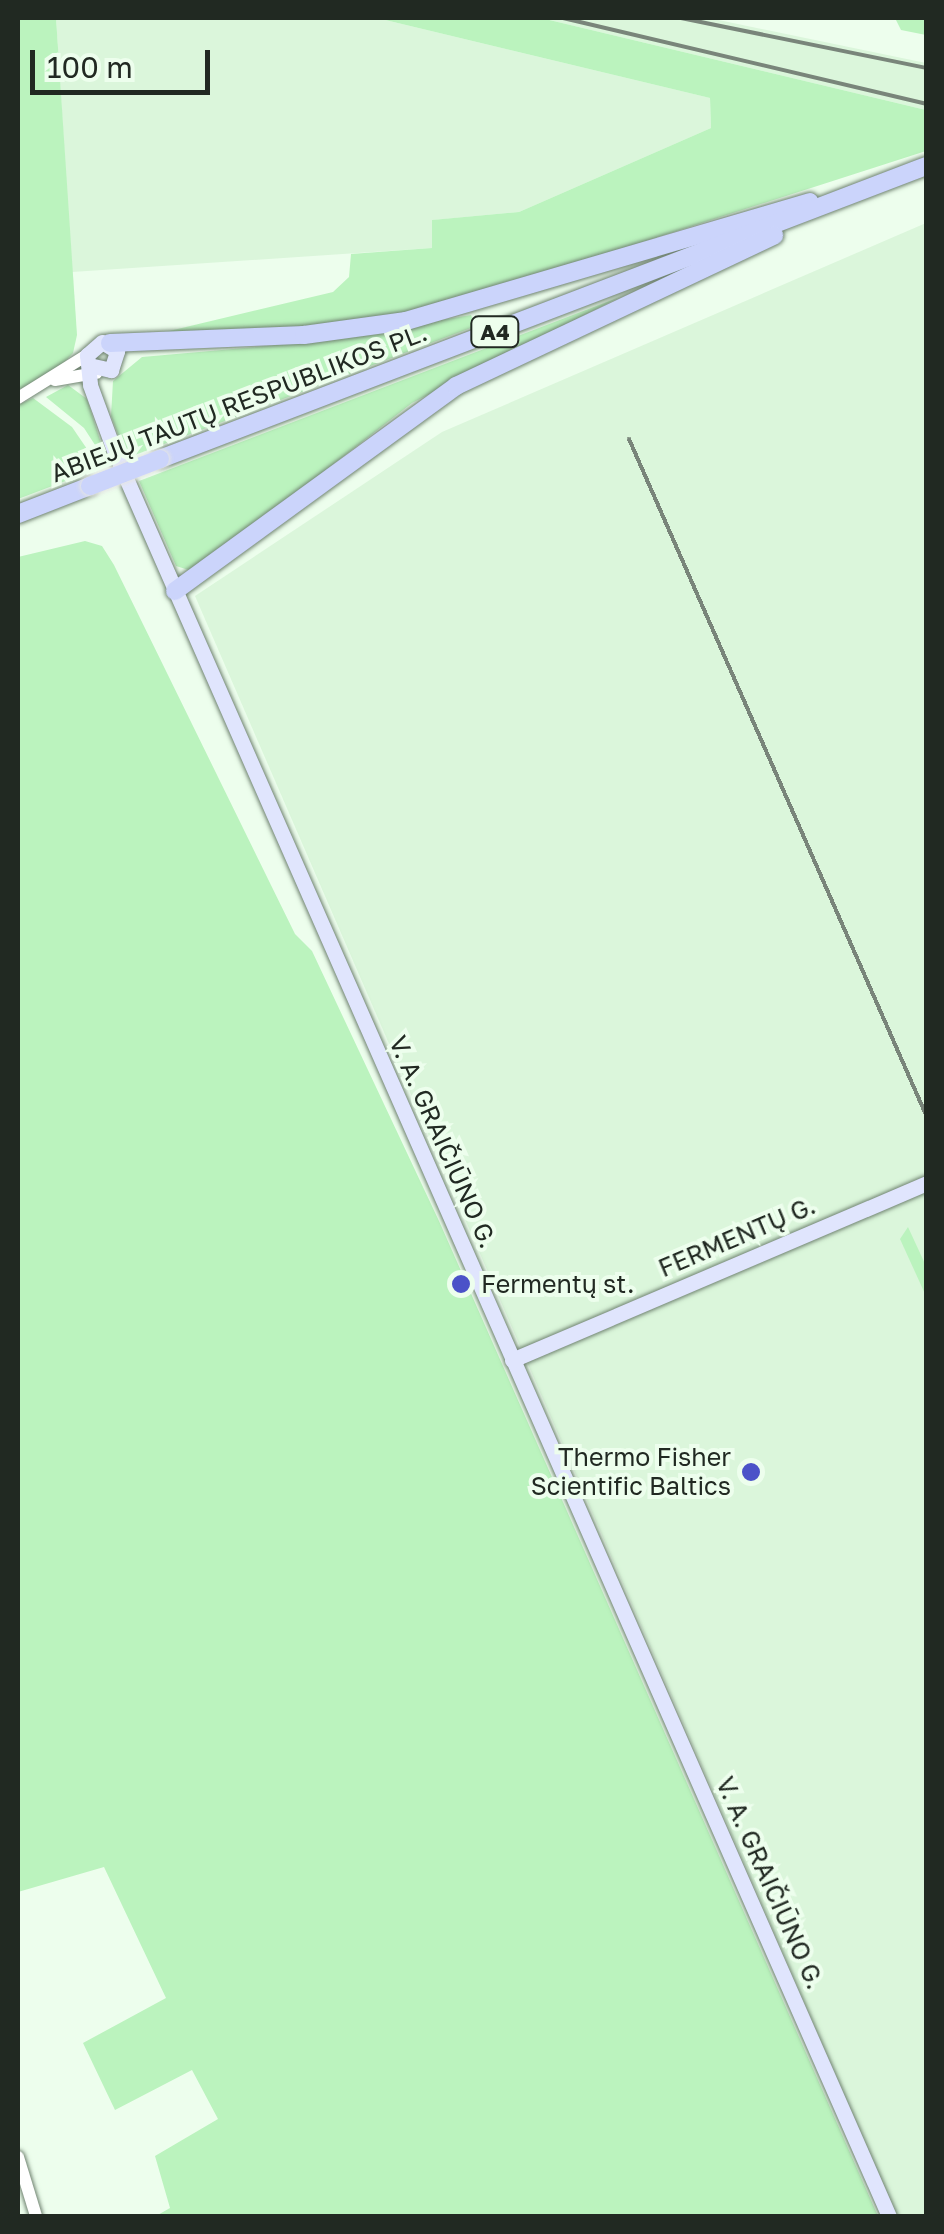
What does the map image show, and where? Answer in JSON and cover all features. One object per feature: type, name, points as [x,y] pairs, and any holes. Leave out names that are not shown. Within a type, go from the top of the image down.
[{"type":"highway","name":"ABIEJŲ TAUTŲ RESPUBLIKOS PL.","points":[[18,514],[926,166]]},
{"type":"highway","points":[[110,343],[304,335],[406,321],[742,220],[860,192]]},
{"type":"highway","points":[[175,590],[444,394],[829,204]]},
{"type":"main road","name":"V. A. GRAIČIŪNO G.","points":[[110,343],[118,356],[95,368],[102,415],[175,590],[889,2216]]},
{"type":"main road","points":[[95,368],[94,344],[110,343]]},
{"type":"main road","name":"FERMENTŲ G.","points":[[512,1360],[926,1183]]},
{"type":"street","points":[[18,398],[54,380],[95,368]]},
{"type":"street","points":[[18,2157],[36,2216]]},
{"type":"shaded area","points":[[56,18],[377,18],[710,98],[711,128],[519,212],[433,220],[433,248],[72,272]]},
{"type":"shaded area","points":[[541,18],[709,18],[926,63],[926,110]]},
{"type":"shaded area","points":[[926,223],[926,2216],[897,2216],[195,596],[442,432]]},
{"type":"green space","points":[[18,18],[56,18],[77,335],[73,353],[58,369],[18,390]]},
{"type":"green space","points":[[377,18],[541,18],[926,110],[926,151],[440,307],[303,329],[165,332],[333,292],[349,277],[351,254],[432,248],[432,220],[519,212],[711,128],[710,98]]},
{"type":"green space","points":[[895,18],[926,18],[926,35],[901,30]]},
{"type":"green space","points":[[620,297],[412,403],[195,572],[176,566],[139,481]]},
{"type":"green space","points":[[471,315],[476,326],[127,458],[111,416],[113,381],[142,357],[311,342]]},
{"type":"green space","points":[[68,385],[87,399],[108,465],[84,428],[46,397]]},
{"type":"green space","points":[[33,398],[72,427],[100,468],[18,499],[18,405]]},
{"type":"green space","points":[[85,541],[102,546],[114,565],[295,934],[312,951],[439,1221],[878,2216],[156,2216],[170,2208],[155,2156],[218,2119],[192,2070],[115,2110],[83,2043],[166,1998],[104,1867],[18,1892],[18,557]]},
{"type":"green space","points":[[908,1227],[926,1266],[926,1296],[900,1239]]},
{"type":"railway","points":[[563,18],[926,104]]},
{"type":"railway","points":[[681,18],[926,68]]},
{"type":"railway","points":[[629,439],[926,1115]]},
{"type":"place","name":"Fermentų st.","points":[[461,1284]]},
{"type":"place","name":"Thermo Fisher Scientific Baltics","points":[[751,1472]]}]
